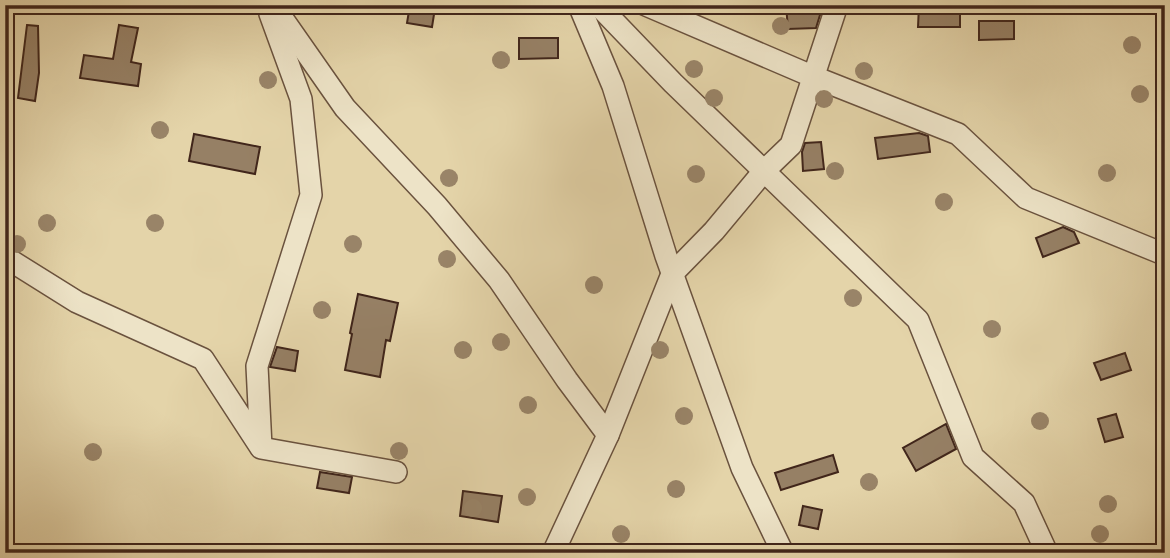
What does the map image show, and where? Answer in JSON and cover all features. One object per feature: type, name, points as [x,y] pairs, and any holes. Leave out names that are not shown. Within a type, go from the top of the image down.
[{"type":"street","points":[[261,448],[257,366],[311,195],[301,99],[267,5]]},
{"type":"street","points":[[273,5],[345,108],[437,206],[499,280],[608,435]]},
{"type":"street","points":[[579,5],[613,86],[672,274],[742,468],[783,553]]},
{"type":"street","points":[[598,5],[673,83],[918,320],[973,457],[1024,503],[1047,553]]},
{"type":"street","points":[[646,5],[814,77],[958,134],[1026,198],[1165,256]]},
{"type":"street","points":[[552,553],[608,435],[672,274],[714,231],[764,171],[791,145],[837,5]]},
{"type":"street","points":[[5,257],[77,302],[204,359],[261,448],[397,472]]},
{"type":"building","points":[[410,5],[435,8],[432,27],[407,23]]},
{"type":"building","points":[[786,5],[823,5],[816,28],[788,29]]},
{"type":"building","points":[[919,5],[960,6],[960,27],[918,27]]},
{"type":"building","points":[[979,21],[1014,21],[1014,39],[979,40]]},
{"type":"building","points":[[27,25],[38,26],[39,73],[35,101],[18,98]]},
{"type":"building","points":[[119,25],[138,28],[131,62],[141,64],[138,86],[80,78],[84,55],[113,59]]},
{"type":"building","points":[[519,38],[558,38],[558,58],[519,59]]},
{"type":"building","points":[[919,133],[928,136],[930,152],[878,159],[875,138]]},
{"type":"building","points":[[194,134],[260,147],[255,174],[189,161]]},
{"type":"building","points":[[821,142],[824,169],[803,171],[802,152],[805,143]]},
{"type":"building","points":[[1063,227],[1074,232],[1079,243],[1043,257],[1036,238]]},
{"type":"building","points":[[358,294],[398,303],[390,341],[386,340],[380,377],[345,370]]},
{"type":"building","points":[[277,347],[298,351],[295,371],[270,367]]},
{"type":"building","points":[[1125,353],[1131,370],[1101,380],[1094,363]]},
{"type":"building","points":[[1116,414],[1123,437],[1105,442],[1098,419]]},
{"type":"building","points":[[946,424],[956,449],[916,471],[903,448]]},
{"type":"building","points":[[833,455],[838,472],[781,490],[775,473]]},
{"type":"building","points":[[320,472],[352,477],[349,493],[317,488]]},
{"type":"building","points":[[463,491],[502,496],[498,522],[460,516]]},
{"type":"building","points":[[803,506],[822,510],[818,529],[799,525]]}]
